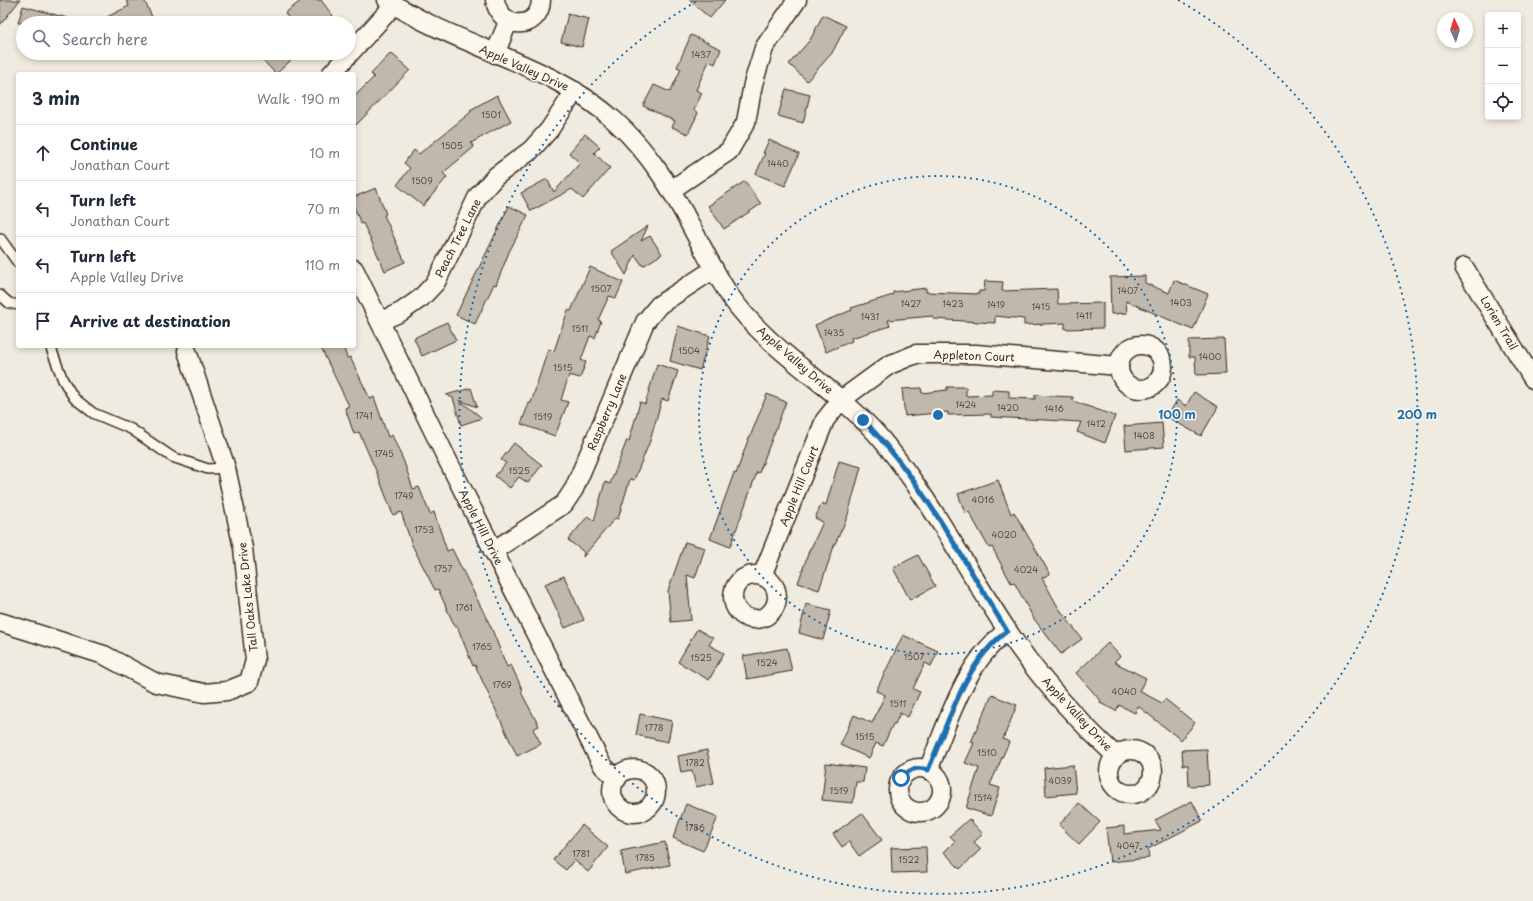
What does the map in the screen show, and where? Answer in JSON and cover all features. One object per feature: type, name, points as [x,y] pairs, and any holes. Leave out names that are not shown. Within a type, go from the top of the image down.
[{"type":"street","points":[[495,0],[496,8],[501,16],[508,22],[517,24],[534,18],[539,10],[541,0]]},
{"type":"street","points":[[671,190],[729,151],[746,122],[753,84],[764,48],[797,0]]},
{"type":"street","points":[[356,43],[390,2]]},
{"type":"street","name":"Apple Valley Drive","points":[[390,2],[436,29],[546,76],[575,91],[602,111],[633,138],[656,167],[671,190],[714,269],[736,303],[761,332],[841,400],[874,431],[907,472],[929,504],[1007,631],[1062,703],[1116,756]]},
{"type":"street","points":[[495,54],[508,22]]},
{"type":"street","points":[[333,72],[342,60]]},
{"type":"street","name":"Peach Tree Lane","points":[[381,321],[401,312],[421,298],[436,282],[478,196],[496,176],[531,150],[545,135],[575,91]]},
{"type":"street","name":"Lorien Trail","points":[[1464,267],[1533,380]]},
{"type":"street","name":"Raspberry Lane","points":[[493,551],[564,504],[574,489],[645,322],[659,305],[714,269]]},
{"type":"street","name":"Apple Hill Drive","points":[[356,272],[446,457],[598,757],[603,766],[617,779]]},
{"type":"street","name":"Tall Oaks Lake Drive","points":[[0,622],[104,655],[156,683],[204,693],[227,691],[249,682],[255,660],[243,548],[226,468],[187,350]]},
{"type":"street","name":"Appleton Court","points":[[841,400],[889,365],[916,354],[976,354],[1119,366]]},
{"type":"street","name":"Apple Hill Court","points":[[762,576],[825,420],[841,400]]},
{"type":"street","points":[[928,770],[973,666],[984,651],[1007,631]]},
{"type":"lane","points":[[0,238],[16,260]]},
{"type":"lane","points":[[0,295],[9,303],[16,305]]},
{"type":"lane","points":[[51,348],[63,380],[74,398],[94,413],[131,429],[172,457],[208,469],[226,468]]},
{"type":"building","points":[[0,0],[20,0],[0,25]]},
{"type":"building","points":[[126,0],[144,0],[152,16],[109,16],[129,6]]},
{"type":"building","points":[[302,0],[321,0],[333,16],[287,16],[285,13]]},
{"type":"building","points":[[689,0],[725,0],[710,18]]},
{"type":"building","points":[[23,6],[60,16],[20,16]]},
{"type":"building","points":[[568,14],[589,19],[582,47],[561,42]]},
{"type":"building","points":[[823,15],[846,26],[832,53],[807,81],[789,64],[810,40]]},
{"type":"building","points":[[691,35],[721,49],[715,64],[709,61],[696,90],[702,93],[694,110],[698,113],[688,134],[672,127],[675,121],[643,106],[654,85],[670,92],[681,69],[677,67]]},
{"type":"building","points":[[391,53],[410,70],[356,125],[356,95],[374,77],[371,74]]},
{"type":"building","points":[[263,60],[291,60],[278,72],[274,72]]},
{"type":"building","points":[[786,89],[810,95],[803,123],[778,116]]},
{"type":"building","points":[[497,95],[511,121],[471,143],[474,147],[443,173],[447,177],[423,206],[397,185],[410,168],[404,163],[414,150],[419,154],[471,112],[470,110]]},
{"type":"building","points":[[585,134],[600,147],[594,153],[610,168],[583,199],[572,189],[531,211],[521,193],[547,179],[554,192],[580,163],[569,153]]},
{"type":"building","points":[[769,140],[799,154],[785,186],[756,174]]},
{"type":"building","points":[[745,181],[761,204],[724,229],[708,206]]},
{"type":"building","points":[[376,188],[386,214],[384,215],[405,262],[385,271],[363,223],[361,224],[356,212],[356,196]]},
{"type":"building","points":[[509,206],[528,215],[509,252],[496,285],[494,284],[475,324],[456,315]]},
{"type":"building","points":[[648,226],[641,241],[650,236],[662,254],[643,266],[635,255],[626,275],[611,251]]},
{"type":"building","points":[[590,267],[623,282],[616,298],[609,296],[598,320],[601,321],[595,338],[590,336],[581,360],[586,362],[580,378],[569,375],[561,400],[568,402],[555,436],[521,424],[529,403],[531,403],[548,349],[554,351],[568,310],[571,311]]},
{"type":"building","points":[[1145,276],[1145,283],[1169,293],[1174,280],[1208,294],[1193,330],[1126,301],[1127,313],[1111,314],[1110,277]]},
{"type":"building","points":[[985,281],[1003,282],[1002,291],[1057,289],[1058,304],[1103,303],[1103,328],[1065,329],[1065,323],[1024,325],[1024,319],[995,316],[995,323],[933,319],[933,316],[888,320],[890,326],[851,338],[852,341],[826,352],[815,325],[852,310],[851,308],[893,295],[893,292],[926,288],[926,292],[979,294],[979,291],[984,291]]},
{"type":"building","points":[[447,322],[456,340],[422,356],[414,338]]},
{"type":"building","points":[[678,326],[710,336],[700,370],[670,361]]},
{"type":"building","points":[[1224,339],[1226,374],[1196,375],[1195,357],[1189,357],[1189,340]]},
{"type":"building","points":[[321,348],[344,348],[347,358],[350,357],[370,399],[374,397],[388,437],[392,435],[404,462],[413,489],[419,487],[430,514],[434,512],[447,551],[452,549],[491,627],[507,667],[511,665],[523,691],[521,692],[539,726],[533,729],[541,744],[517,756],[475,665],[473,666],[457,626],[455,627],[438,589],[435,590],[412,545],[401,512],[393,515],[359,432],[354,434],[345,408],[349,406]]},
{"type":"building","points":[[657,364],[678,371],[668,401],[662,399],[650,441],[634,480],[630,479],[618,519],[615,518],[583,557],[584,552],[568,540],[588,516],[594,521],[605,482],[610,484],[627,440],[629,441],[640,402],[645,404]]},
{"type":"building","points":[[947,387],[966,387],[966,396],[992,395],[992,390],[1009,391],[1009,398],[1035,399],[1035,395],[1073,397],[1073,401],[1115,416],[1105,443],[1077,432],[1081,422],[991,417],[991,414],[948,415],[948,412],[905,416],[902,389],[921,388],[922,393],[947,390]]},
{"type":"building","points":[[471,388],[477,407],[459,400],[482,418],[461,425],[453,398],[446,395]]},
{"type":"building","points":[[1194,392],[1218,407],[1201,436],[1167,417],[1177,400],[1186,406]]},
{"type":"building","points":[[767,394],[786,402],[759,473],[757,472],[730,547],[710,539],[734,473],[736,474],[749,437]]},
{"type":"building","points":[[1162,423],[1164,447],[1126,450],[1124,426]]},
{"type":"building","points":[[514,443],[542,465],[528,483],[519,477],[510,488],[495,476],[506,463],[501,460]]},
{"type":"building","points":[[839,461],[861,467],[847,518],[834,546],[819,590],[798,583],[810,548],[823,522],[815,518],[822,503],[826,505]]},
{"type":"building","points":[[998,480],[1011,514],[1014,512],[1050,574],[1042,578],[1058,607],[1082,639],[1061,654],[1034,619],[1014,582],[1011,583],[992,547],[989,548],[969,512],[965,513],[958,494]]},
{"type":"building","points":[[685,542],[705,548],[695,578],[687,575],[691,620],[671,622],[668,591]]},
{"type":"building","points":[[918,555],[935,586],[910,600],[893,568]]},
{"type":"building","points":[[564,576],[584,620],[565,628],[545,584]]},
{"type":"building","points":[[806,604],[831,610],[823,640],[799,633]]},
{"type":"building","points":[[697,629],[713,638],[709,645],[724,653],[709,680],[678,662]]},
{"type":"building","points":[[903,635],[938,651],[931,666],[925,663],[913,689],[920,692],[908,717],[900,713],[883,746],[876,743],[869,758],[840,745],[854,715],[872,723],[885,695],[876,691]]},
{"type":"building","points":[[1108,643],[1120,656],[1114,662],[1146,678],[1139,691],[1162,703],[1165,699],[1195,723],[1181,740],[1138,706],[1135,713],[1119,705],[1116,711],[1100,703],[1101,701],[1076,673]]},
{"type":"building","points":[[787,648],[792,671],[747,679],[743,656]]},
{"type":"building","points":[[992,695],[1017,705],[1003,739],[1009,742],[990,785],[1000,788],[991,816],[966,808],[979,768],[965,763],[974,743],[971,742]]},
{"type":"building","points":[[640,714],[672,721],[668,742],[636,735]]},
{"type":"building","points":[[1207,749],[1209,785],[1189,786],[1188,765],[1183,765],[1182,750]]},
{"type":"building","points":[[707,750],[714,783],[696,787],[692,771],[681,773],[678,756]]},
{"type":"building","points":[[826,763],[865,768],[863,782],[856,782],[853,803],[822,800]]},
{"type":"building","points":[[1073,765],[1076,793],[1046,796],[1044,768]]},
{"type":"building","points":[[1192,801],[1202,821],[1148,849],[1149,858],[1110,862],[1106,828],[1124,826],[1124,834],[1161,830],[1155,820]]},
{"type":"building","points":[[1079,803],[1100,822],[1079,844],[1059,825]]},
{"type":"building","points":[[686,804],[718,817],[703,851],[673,838]]},
{"type":"building","points":[[862,813],[882,840],[859,856],[849,842],[842,847],[833,834]]},
{"type":"building","points":[[969,819],[983,834],[974,842],[981,849],[960,869],[944,852],[955,841],[950,836]]},
{"type":"building","points":[[582,825],[608,847],[588,872],[574,860],[566,870],[553,860]]},
{"type":"building","points":[[665,842],[670,865],[625,874],[621,851]]},
{"type":"building","points":[[926,847],[927,872],[892,873],[891,848]]},
{"type":"route","points":[[863,420],[904,467],[929,504],[1007,631],[984,651],[973,666],[928,770],[916,768],[905,773],[901,778]]}]
